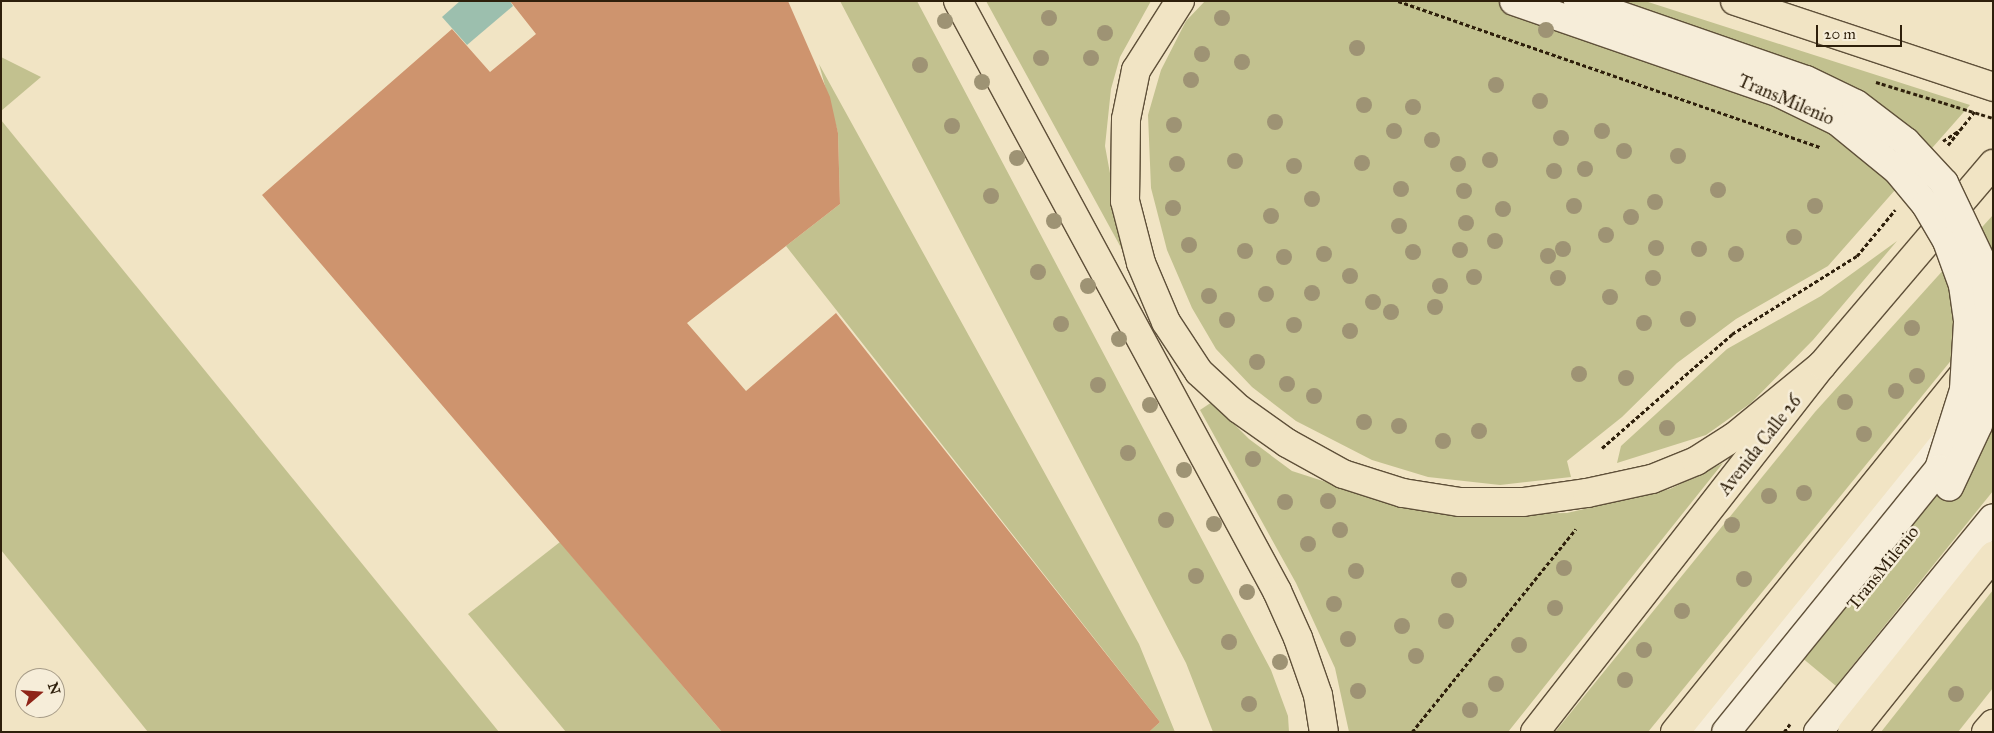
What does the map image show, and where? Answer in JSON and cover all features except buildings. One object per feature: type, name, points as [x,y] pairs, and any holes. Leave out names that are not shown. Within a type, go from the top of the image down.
[{"type":"main road","points":[[958,1],[1277,591],[1298,638],[1318,695],[1324,732]]},
{"type":"main road","points":[[1180,1],[1136,70],[1126,119],[1125,201],[1141,263],[1166,322],[1199,372],[1239,409],[1288,443],[1343,474],[1412,494],[1496,502],[1587,493],[1652,480],[1696,461],[1734,437],[1822,365]]},
{"type":"main road","points":[[1735,1],[1987,95]]},
{"type":"main road","name":"Avenida Calle 26","points":[[1535,732],[1822,365],[1993,164]]},
{"type":"main road","points":[[1675,732],[1993,339]]},
{"type":"main road","points":[[1852,732],[1993,556]]},
{"type":"main road","points":[[1986,732],[1993,724]]},
{"type":"lane","name":"TransMilenio","points":[[1514,1],[1779,93],[1837,121],[1898,171],[1926,205],[1947,241],[1963,285],[1968,322],[1964,390],[1939,470],[1726,732]]},
{"type":"lane","name":"TransMilenio","points":[[1578,1],[1806,80],[1856,104],[1906,142],[1944,183],[1984,267],[1991,302],[1990,368],[1978,425],[1960,469],[1749,732]]},
{"type":"lane","name":"TransMilenio","points":[[1703,732],[1993,380]]},
{"type":"lane","points":[[1818,732],[1993,518]]},
{"type":"path","points":[[1398,1],[1830,150]]},
{"type":"path","points":[[1942,153],[1987,95]]},
{"type":"path","points":[[1938,144],[1960,130]]},
{"type":"path","points":[[1602,448],[1732,334],[1858,256],[1900,204]]},
{"type":"path","points":[[1412,732],[1576,529]]},
{"type":"shaded area","points":[[460,1],[510,1],[513,6],[467,45],[442,17]]},
{"type":"shaded area","points":[[840,1],[917,1],[1271,670],[1288,716],[1289,732],[1213,732],[1186,663]]},
{"type":"shaded area","points":[[986,1],[1151,1],[1120,57],[1111,89],[1105,146],[1125,255]]},
{"type":"shaded area","points":[[1205,1],[1645,1],[1970,105],[1828,266],[1736,319],[1677,363],[1622,417],[1567,461],[1571,477],[1500,485],[1428,477],[1372,460],[1296,421],[1252,387],[1216,349],[1192,308],[1167,250],[1151,188],[1148,115],[1161,70],[1186,21]]},
{"type":"shaded area","points":[[1,57],[41,77],[1,111]]},
{"type":"shaded area","points":[[819,64],[1139,644],[1175,732],[1149,732],[1160,722],[786,246],[840,204],[838,133]]},
{"type":"shaded area","points":[[1,120],[499,732],[148,732],[1,550]]},
{"type":"shaded area","points":[[1993,215],[1993,309],[1648,732],[1555,732],[1815,412]]},
{"type":"shaded area","points":[[1897,241],[1813,340],[1751,403],[1706,435],[1617,463],[1621,446],[1727,349],[1821,296]]},
{"type":"shaded area","points":[[1993,400],[1993,491],[1836,686],[1789,647]]},
{"type":"shaded area","points":[[1212,402],[1249,439],[1292,471],[1407,508],[1459,515],[1567,513],[1670,489],[1723,463],[1508,732],[1349,732],[1335,668],[1296,583],[1200,410]]},
{"type":"shaded area","points":[[560,542],[722,732],[566,732],[468,614]]},
{"type":"shaded area","points":[[1993,590],[1993,688],[1958,732],[1881,732]]}]
